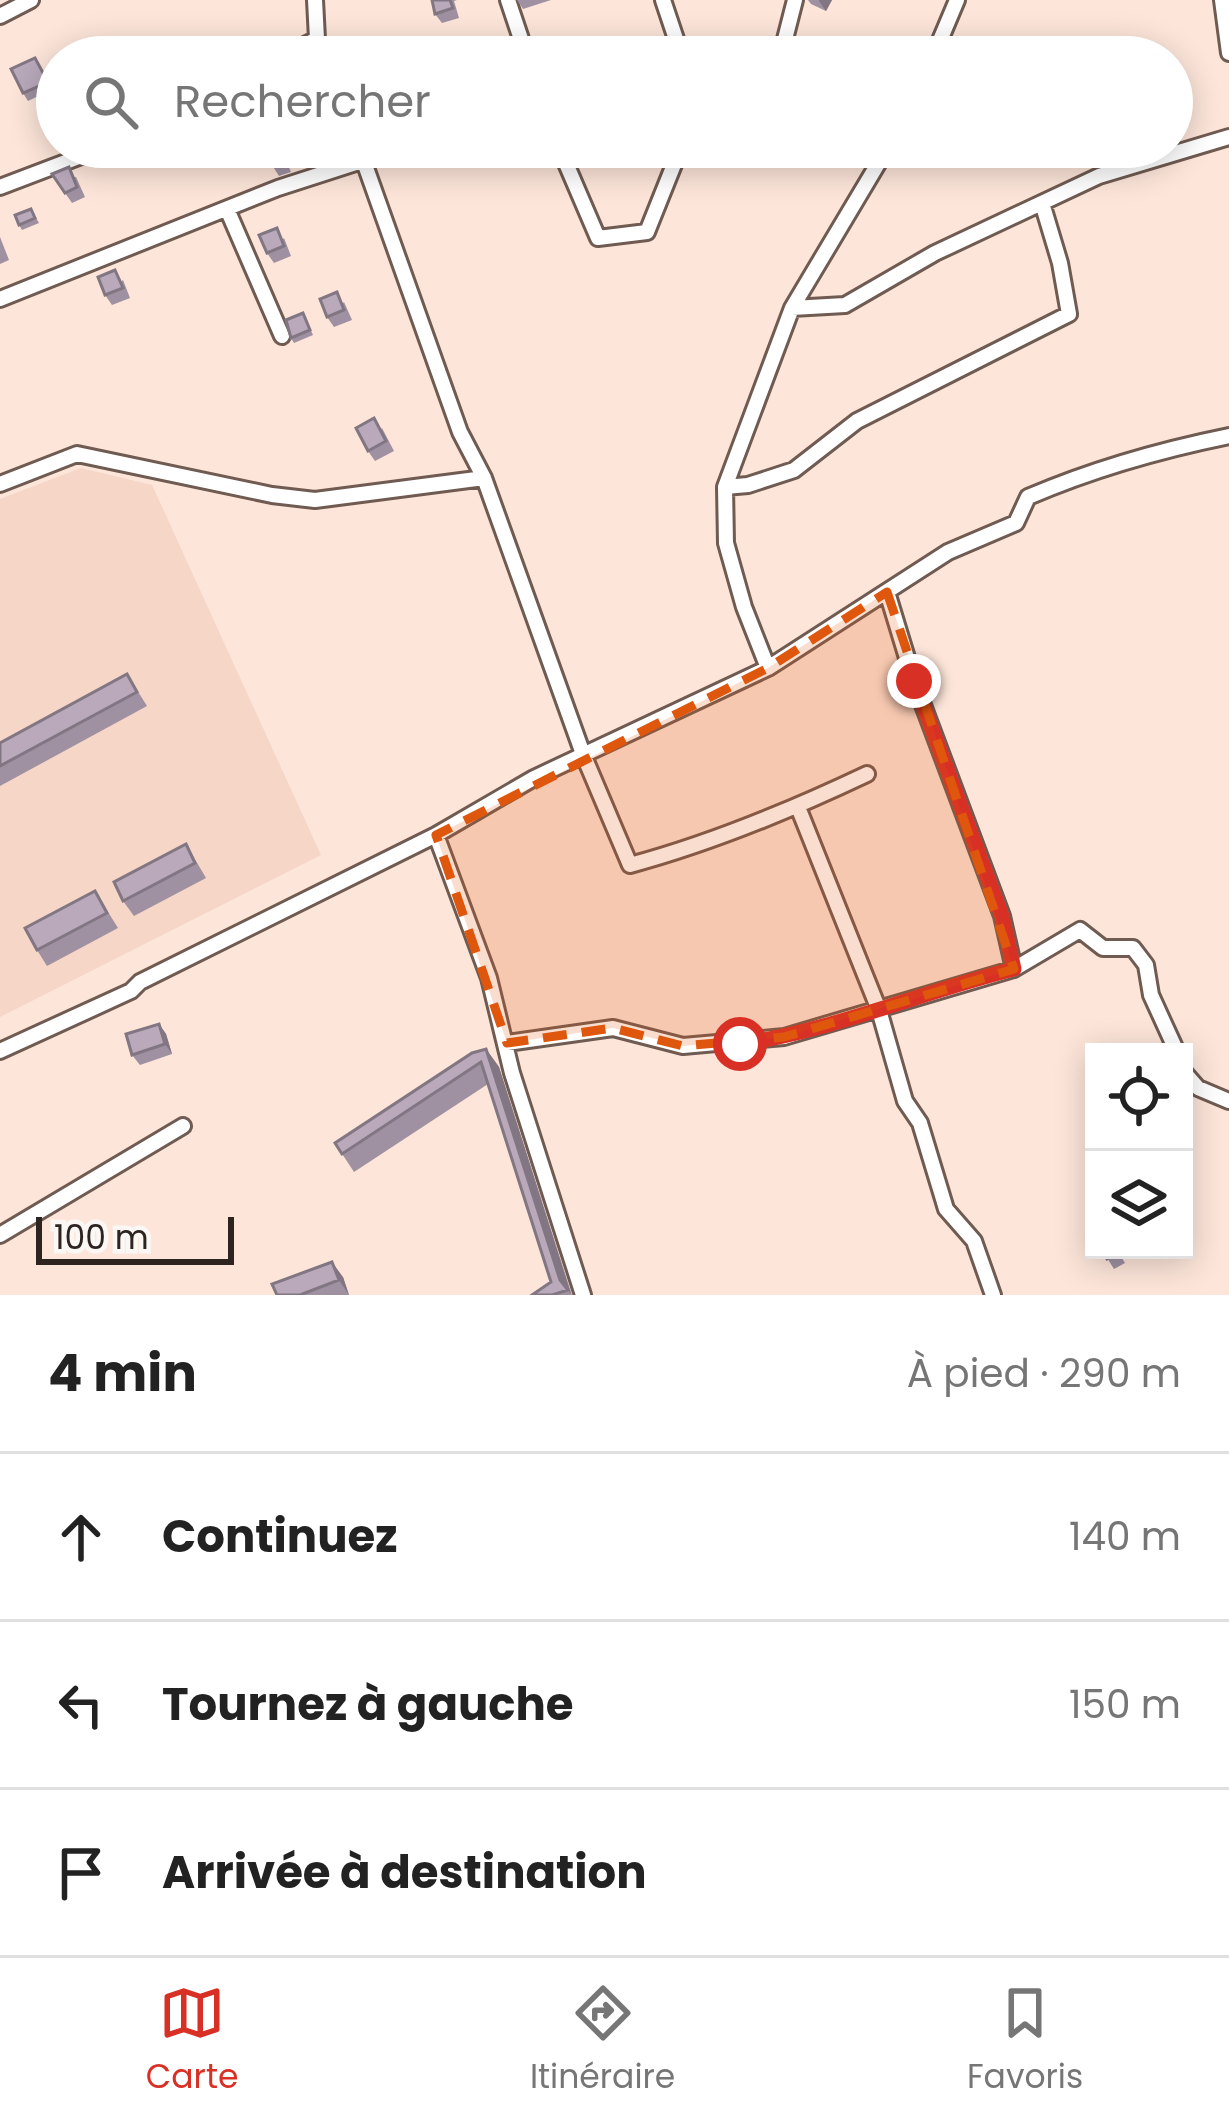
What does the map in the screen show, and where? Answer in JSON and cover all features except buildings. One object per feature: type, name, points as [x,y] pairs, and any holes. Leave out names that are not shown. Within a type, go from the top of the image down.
[{"type":"street","points":[[0,16],[31,0]]},
{"type":"street","points":[[315,0],[317,36]]},
{"type":"street","points":[[508,0],[520,36]]},
{"type":"street","points":[[663,0],[675,36]]},
{"type":"street","points":[[788,36],[795,0]]},
{"type":"street","points":[[942,36],[957,0]]},
{"type":"street","points":[[1222,0],[1229,53]]},
{"type":"street","points":[[1193,148],[1229,137]]},
{"type":"street","points":[[0,187],[49,168]]},
{"type":"street","points":[[0,299],[227,208],[346,168]]},
{"type":"street","points":[[366,168],[460,432],[484,478],[583,754],[630,865],[686,850],[798,807],[867,774]]},
{"type":"street","points":[[569,168],[598,238],[647,232],[673,168]]},
{"type":"street","points":[[768,668],[725,543],[725,487],[792,308],[875,168]]},
{"type":"street","points":[[792,308],[845,305],[935,253],[1126,168]]},
{"type":"street","points":[[725,487],[794,470],[857,421],[1069,314],[1042,203]]},
{"type":"street","points":[[227,208],[282,335]]},
{"type":"street","points":[[0,1051],[131,992],[140,982],[436,835],[489,801],[768,668],[948,552],[1016,523],[1028,496],[1080,474],[1175,446],[1229,436]]},
{"type":"street","points":[[0,484],[77,454],[315,500],[484,478]]},
{"type":"street","points":[[887,592],[914,681],[1002,916],[1014,969]]},
{"type":"street","points":[[798,807],[879,1010],[905,1101],[920,1123],[946,1209],[974,1241],[993,1295]]},
{"type":"street","points":[[436,835],[489,978],[512,1073],[583,1295]]},
{"type":"street","points":[[507,1043],[613,1028],[683,1046],[784,1037],[1014,969],[1080,930],[1103,948],[1133,948],[1146,965],[1151,995],[1173,1043]]},
{"type":"street","points":[[1193,1082],[1229,1100]]},
{"type":"street","points":[[0,1235],[183,1126]]},
{"type":"highlighted area","points":[[887,592],[1014,969],[784,1037],[683,1046],[613,1028],[507,1043],[436,835],[768,668]]},
{"type":"shaded area","points":[[81,468],[152,485],[321,855],[0,1017],[0,499]]},
{"type":"route","points":[[740,1044],[855,1018],[1014,969],[1002,916],[914,681]]}]
